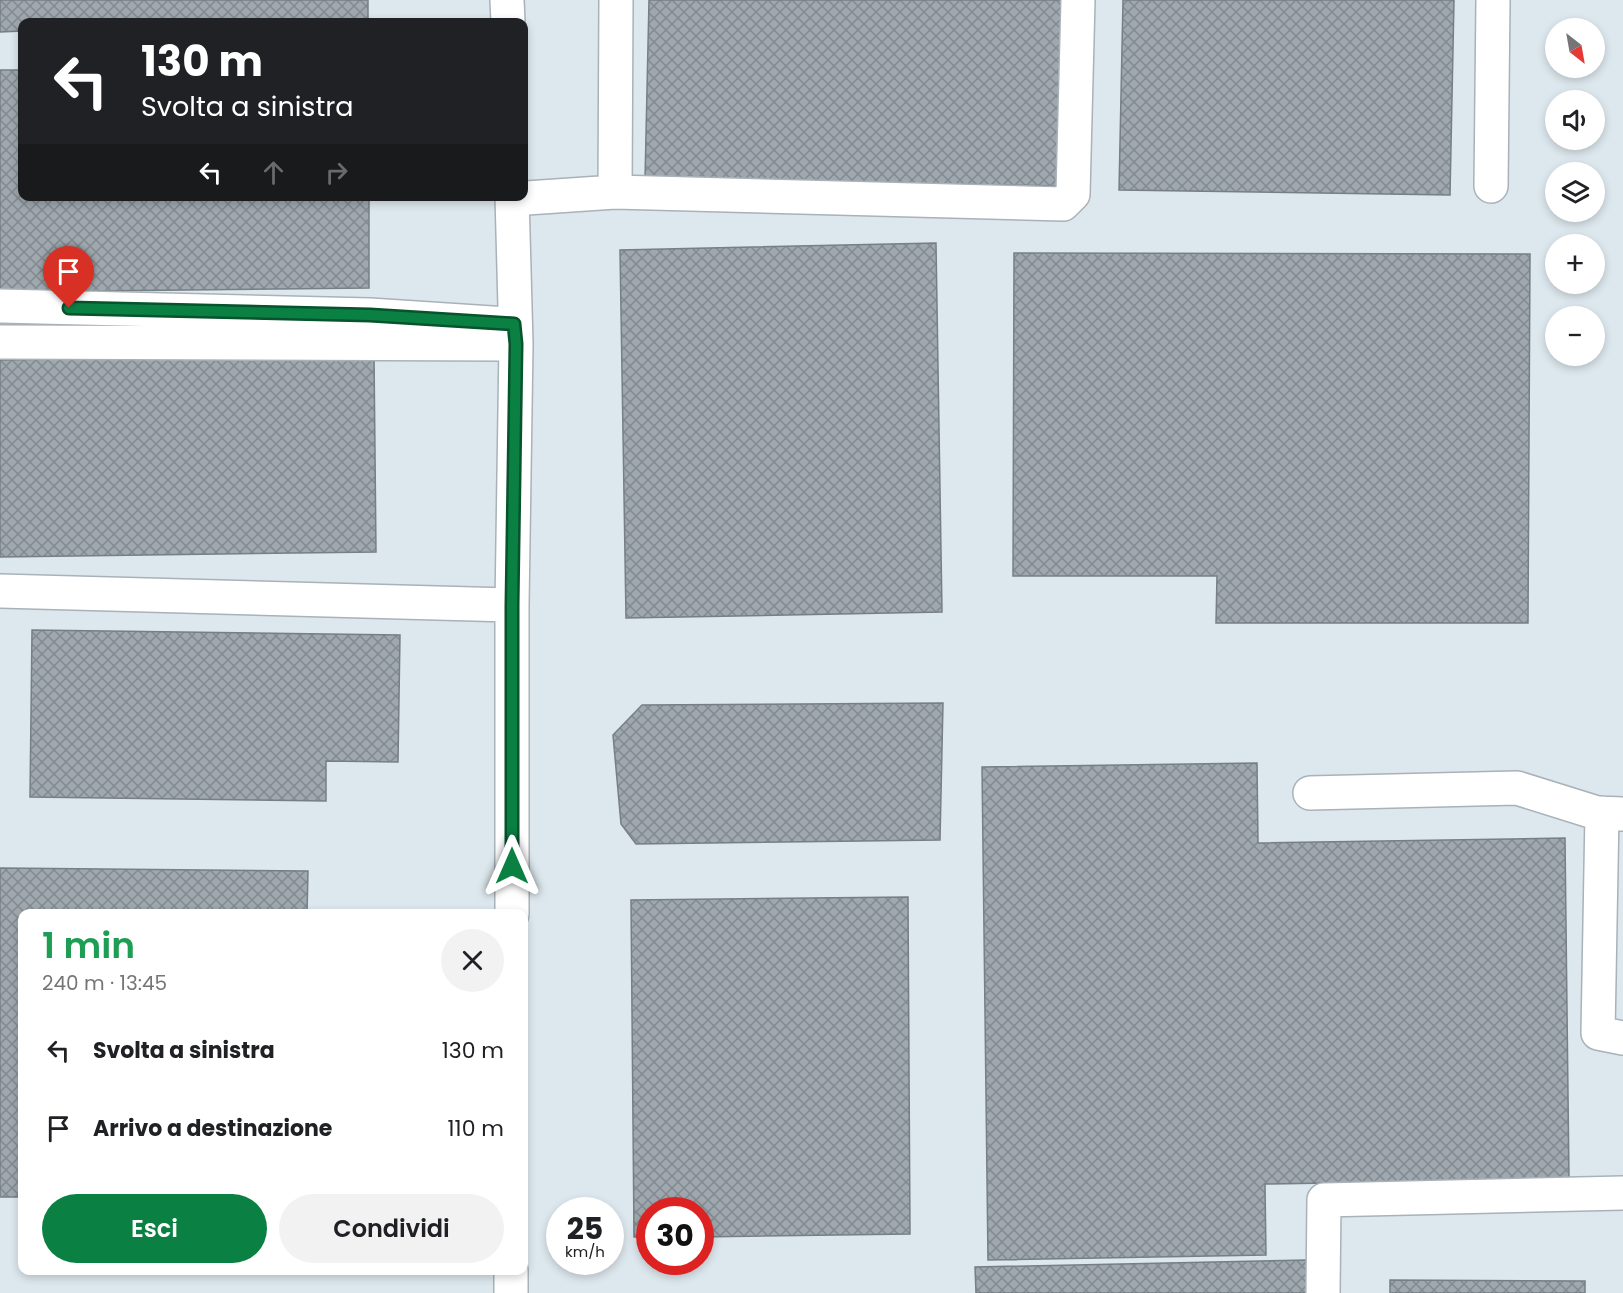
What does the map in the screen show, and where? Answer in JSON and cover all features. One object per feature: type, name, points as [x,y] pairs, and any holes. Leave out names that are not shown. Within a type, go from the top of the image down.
[{"type":"street","points":[[507,0],[508,18]]},
{"type":"street","points":[[615,192],[616,0]]},
{"type":"street","points":[[528,197],[615,192],[1063,204],[1073,194],[1078,0]]},
{"type":"street","points":[[1491,186],[1493,0]]},
{"type":"street","points":[[512,201],[515,334],[512,909]]},
{"type":"street","points":[[0,306],[370,315],[515,334]]},
{"type":"street","points":[[0,342],[515,334]]},
{"type":"street","points":[[0,591],[512,605]]},
{"type":"street","points":[[1310,793],[1517,788],[1612,814],[1611,982],[1598,1033],[1623,1038]]},
{"type":"street","points":[[1323,1293],[1324,1200],[1623,1193]]},
{"type":"street","points":[[511,1293],[512,1275]]},
{"type":"building","points":[[0,0],[368,0],[368,18],[18,18],[18,31],[0,32]]},
{"type":"building","points":[[649,0],[1067,0],[1063,186],[645,179]]},
{"type":"building","points":[[1123,0],[1454,0],[1450,195],[1119,190]]},
{"type":"building","points":[[0,70],[18,70],[18,201],[369,201],[369,288],[0,292]]},
{"type":"building","points":[[936,243],[942,612],[626,618],[620,250]]},
{"type":"building","points":[[1014,253],[1530,254],[1528,623],[1216,623],[1217,576],[1013,576]]},
{"type":"building","points":[[374,354],[376,552],[0,557],[0,360]]},
{"type":"building","points":[[32,630],[400,635],[398,762],[326,761],[326,801],[30,797]]},
{"type":"building","points":[[943,703],[940,840],[636,844],[621,824],[613,735],[642,705]]},
{"type":"building","points":[[1257,763],[1258,843],[1565,838],[1569,1179],[1265,1184],[1266,1255],[988,1260],[982,767]]},
{"type":"building","points":[[0,868],[308,871],[307,909],[18,909],[18,1197],[0,1197]]},
{"type":"building","points":[[908,897],[910,1234],[714,1237],[714,1197],[636,1197],[636,1237],[634,1237],[631,900]]},
{"type":"building","points":[[1307,1260],[1307,1293],[976,1293],[975,1267]]},
{"type":"building","points":[[1390,1280],[1585,1281],[1585,1293],[1390,1293]]},
{"type":"route","points":[[69,308],[370,315],[514,324],[516,344],[512,605],[512,866]]}]
